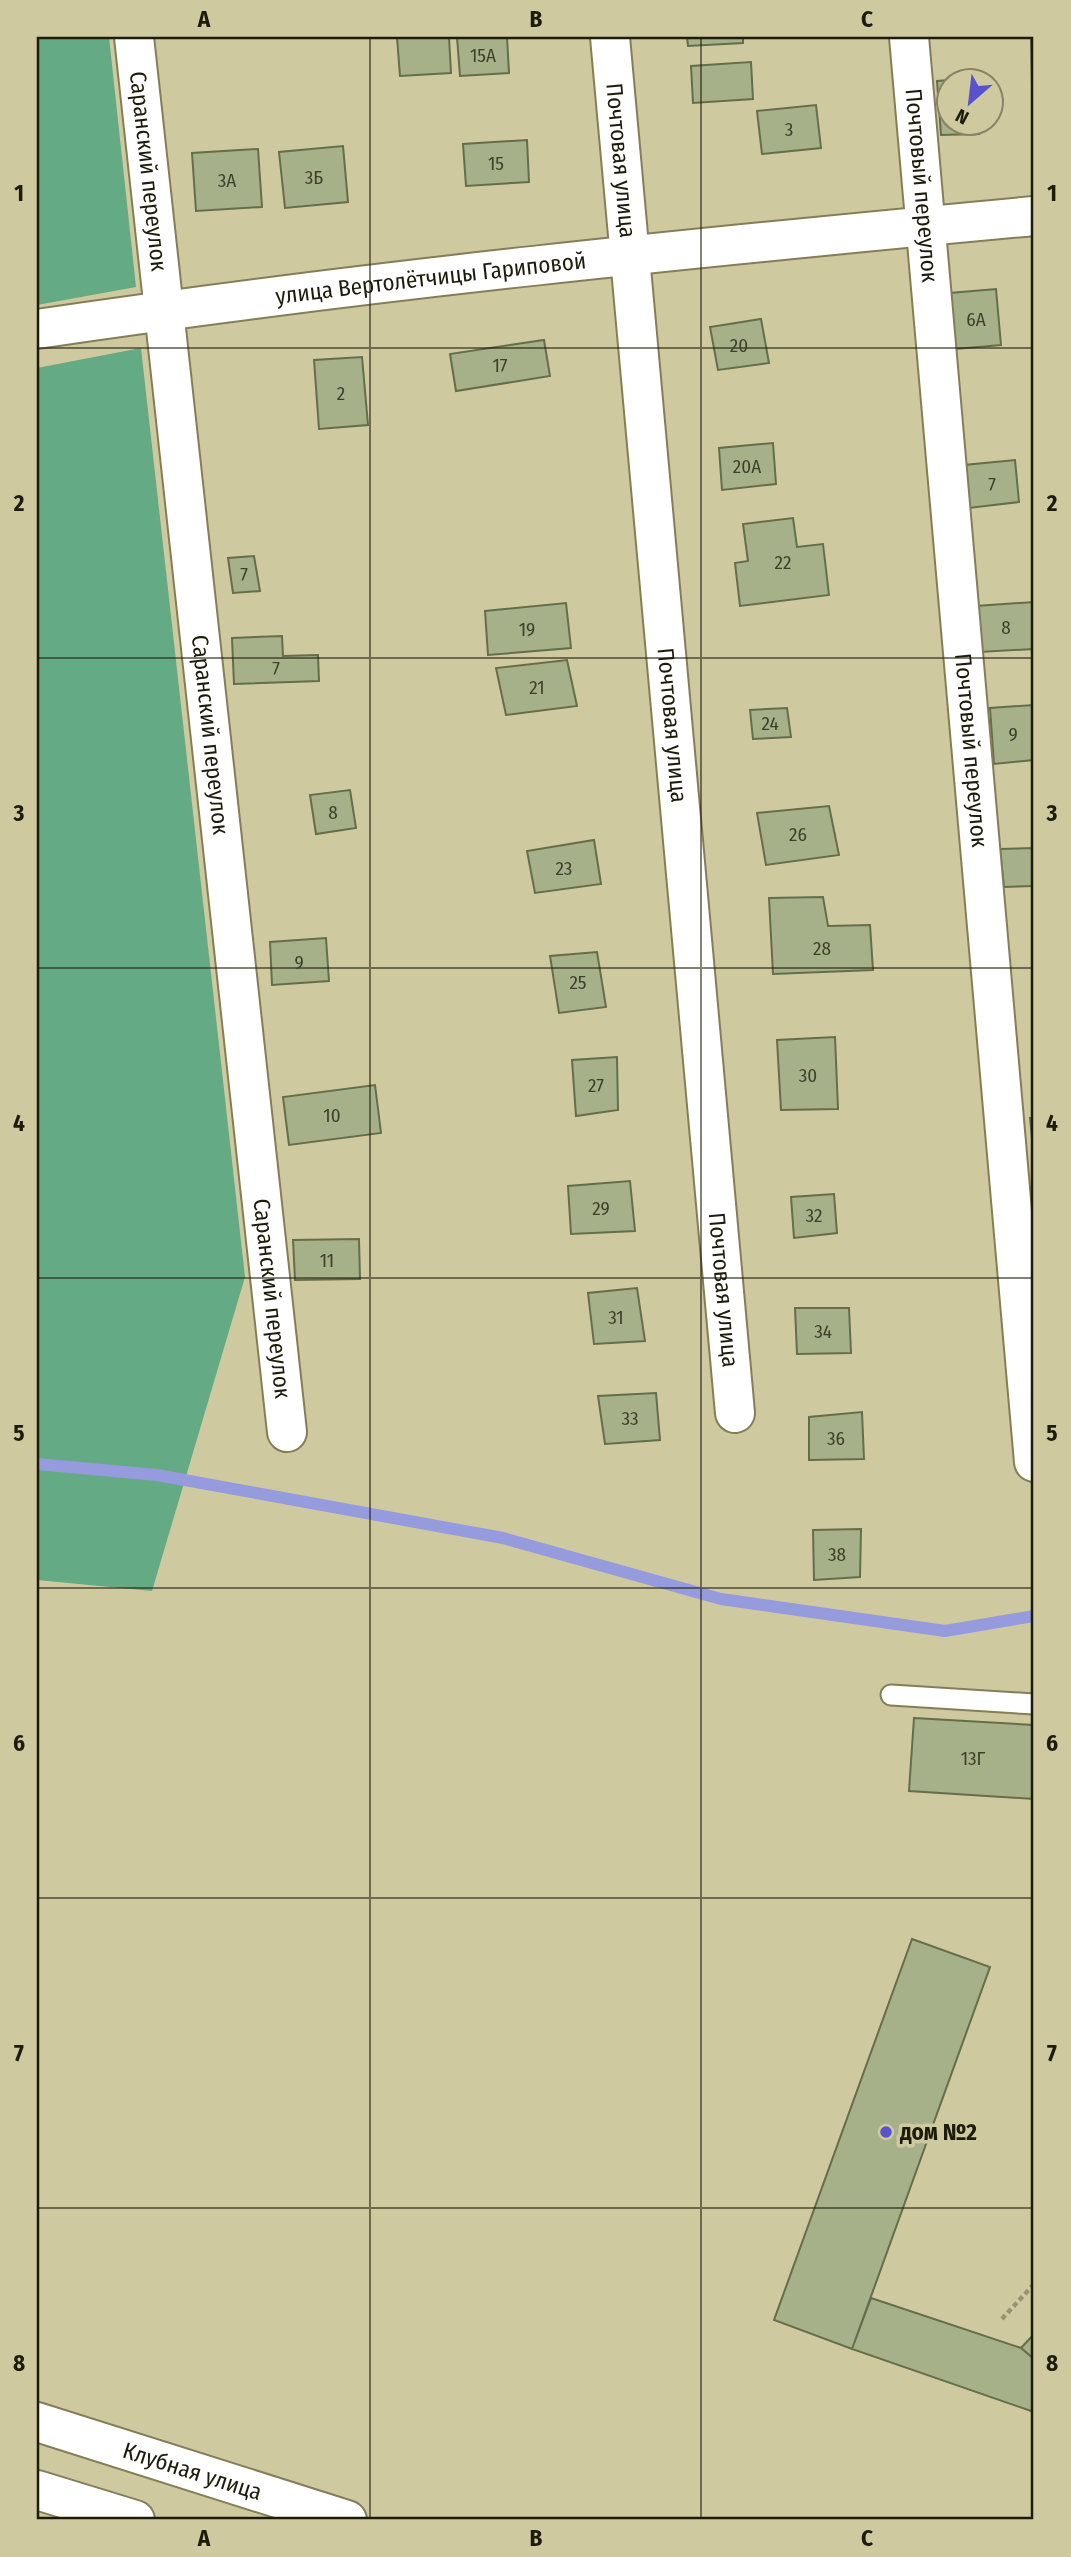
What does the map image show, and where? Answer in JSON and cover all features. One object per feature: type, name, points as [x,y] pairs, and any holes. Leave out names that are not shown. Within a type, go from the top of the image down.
[{"type":"street","name":"Саранский переулок","points":[[134,37],[287,1432]]},
{"type":"street","name":"Почтовая улица","points":[[610,37],[735,1413]]},
{"type":"street","name":"Почтовый переулок","points":[[909,37],[1034,1462]]},
{"type":"street","name":"улица Вертолётчицы Гариповой","points":[[37,329],[165,310],[629,256],[1034,216]]},
{"type":"street","name":"Клубная улица","points":[[37,2422],[347,2520]]},
{"type":"street","points":[[37,2490],[135,2520]]},
{"type":"lane","points":[[891,1695],[1034,1704]]},
{"type":"path","points":[[1002,2319],[1034,2284]]},
{"type":"green space","points":[[37,37],[109,37],[136,287],[37,305]]},
{"type":"green space","points":[[141,348],[245,1277],[152,1591],[37,1580],[37,368]]},
{"type":"building","points":[[397,37],[449,37],[451,73],[400,76]]},
{"type":"building","points":[[457,37],[507,37],[509,73],[460,76]]},
{"type":"building","points":[[687,37],[743,37],[743,43],[688,46]]},
{"type":"building","points":[[1031,38],[1034,38],[1034,130],[1033,130]]},
{"type":"building","points":[[751,62],[753,99],[693,103],[691,66]]},
{"type":"building","points":[[816,105],[821,148],[762,154],[757,111]]},
{"type":"building","points":[[527,140],[529,182],[466,186],[463,144]]},
{"type":"building","points":[[343,146],[348,202],[285,208],[279,152]]},
{"type":"building","points":[[258,149],[262,207],[196,211],[192,153]]},
{"type":"building","points":[[996,289],[1001,345],[955,349],[950,293]]},
{"type":"building","points":[[761,319],[769,363],[718,370],[710,327]]},
{"type":"building","points":[[544,340],[550,376],[456,391],[450,354]]},
{"type":"building","points":[[362,357],[368,425],[319,429],[314,360]]},
{"type":"building","points":[[773,443],[776,484],[722,490],[719,448]]},
{"type":"building","points":[[1015,460],[1019,502],[969,508],[964,465]]},
{"type":"building","points":[[793,518],[797,547],[823,544],[829,595],[740,606],[735,563],[748,561],[743,524]]},
{"type":"building","points":[[254,556],[260,591],[233,593],[228,558]]},
{"type":"building","points":[[1034,602],[1034,649],[979,652],[976,606]]},
{"type":"building","points":[[566,603],[571,648],[488,655],[485,611]]},
{"type":"building","points":[[282,636],[283,656],[318,655],[319,681],[234,684],[232,638]]},
{"type":"building","points":[[567,660],[577,706],[506,715],[496,668]]},
{"type":"building","points":[[1034,705],[1034,760],[994,764],[990,708]]},
{"type":"building","points":[[787,708],[791,737],[753,739],[750,710]]},
{"type":"building","points":[[350,790],[356,828],[316,834],[310,795]]},
{"type":"building","points":[[829,806],[839,855],[766,865],[757,813]]},
{"type":"building","points":[[594,840],[601,884],[535,893],[527,851]]},
{"type":"building","points":[[1034,848],[1034,886],[1004,887],[1000,849]]},
{"type":"building","points":[[823,897],[828,926],[870,925],[873,970],[773,974],[769,898]]},
{"type":"building","points":[[326,938],[329,981],[272,985],[270,942]]},
{"type":"building","points":[[597,952],[606,1007],[559,1013],[550,956]]},
{"type":"building","points":[[835,1037],[838,1109],[781,1110],[777,1040]]},
{"type":"building","points":[[617,1057],[618,1110],[576,1116],[572,1060]]},
{"type":"building","points":[[375,1085],[381,1133],[289,1145],[283,1097]]},
{"type":"building","points":[[1030,1118],[1034,1118],[1034,1158]]},
{"type":"building","points":[[630,1181],[635,1231],[571,1234],[568,1186]]},
{"type":"building","points":[[834,1194],[837,1233],[794,1238],[791,1197]]},
{"type":"building","points":[[359,1239],[360,1279],[295,1280],[293,1240]]},
{"type":"building","points":[[637,1288],[645,1341],[594,1344],[588,1293]]},
{"type":"building","points":[[795,1308],[849,1308],[851,1353],[797,1354]]},
{"type":"building","points":[[656,1393],[660,1440],[605,1444],[598,1396]]},
{"type":"building","points":[[862,1412],[864,1459],[809,1460],[809,1417]]},
{"type":"building","points":[[861,1529],[860,1577],[814,1580],[813,1530]]},
{"type":"building","points":[[914,1718],[1034,1725],[1034,1799],[909,1791]]},
{"type":"building","name":"дом №2","points":[[912,1939],[990,1967],[852,2349],[774,2320]]},
{"type":"building","points":[[871,2298],[1021,2348],[1034,2359],[1034,2412],[852,2349]]},
{"type":"building","points":[[1034,2334],[1034,2359],[1021,2348]]},
{"type":"waterway","points":[[37,1464],[157,1475],[503,1538],[721,1599],[945,1631],[1034,1616]]},
{"type":"place","name":"дом №2","points":[[886,2132]]}]
